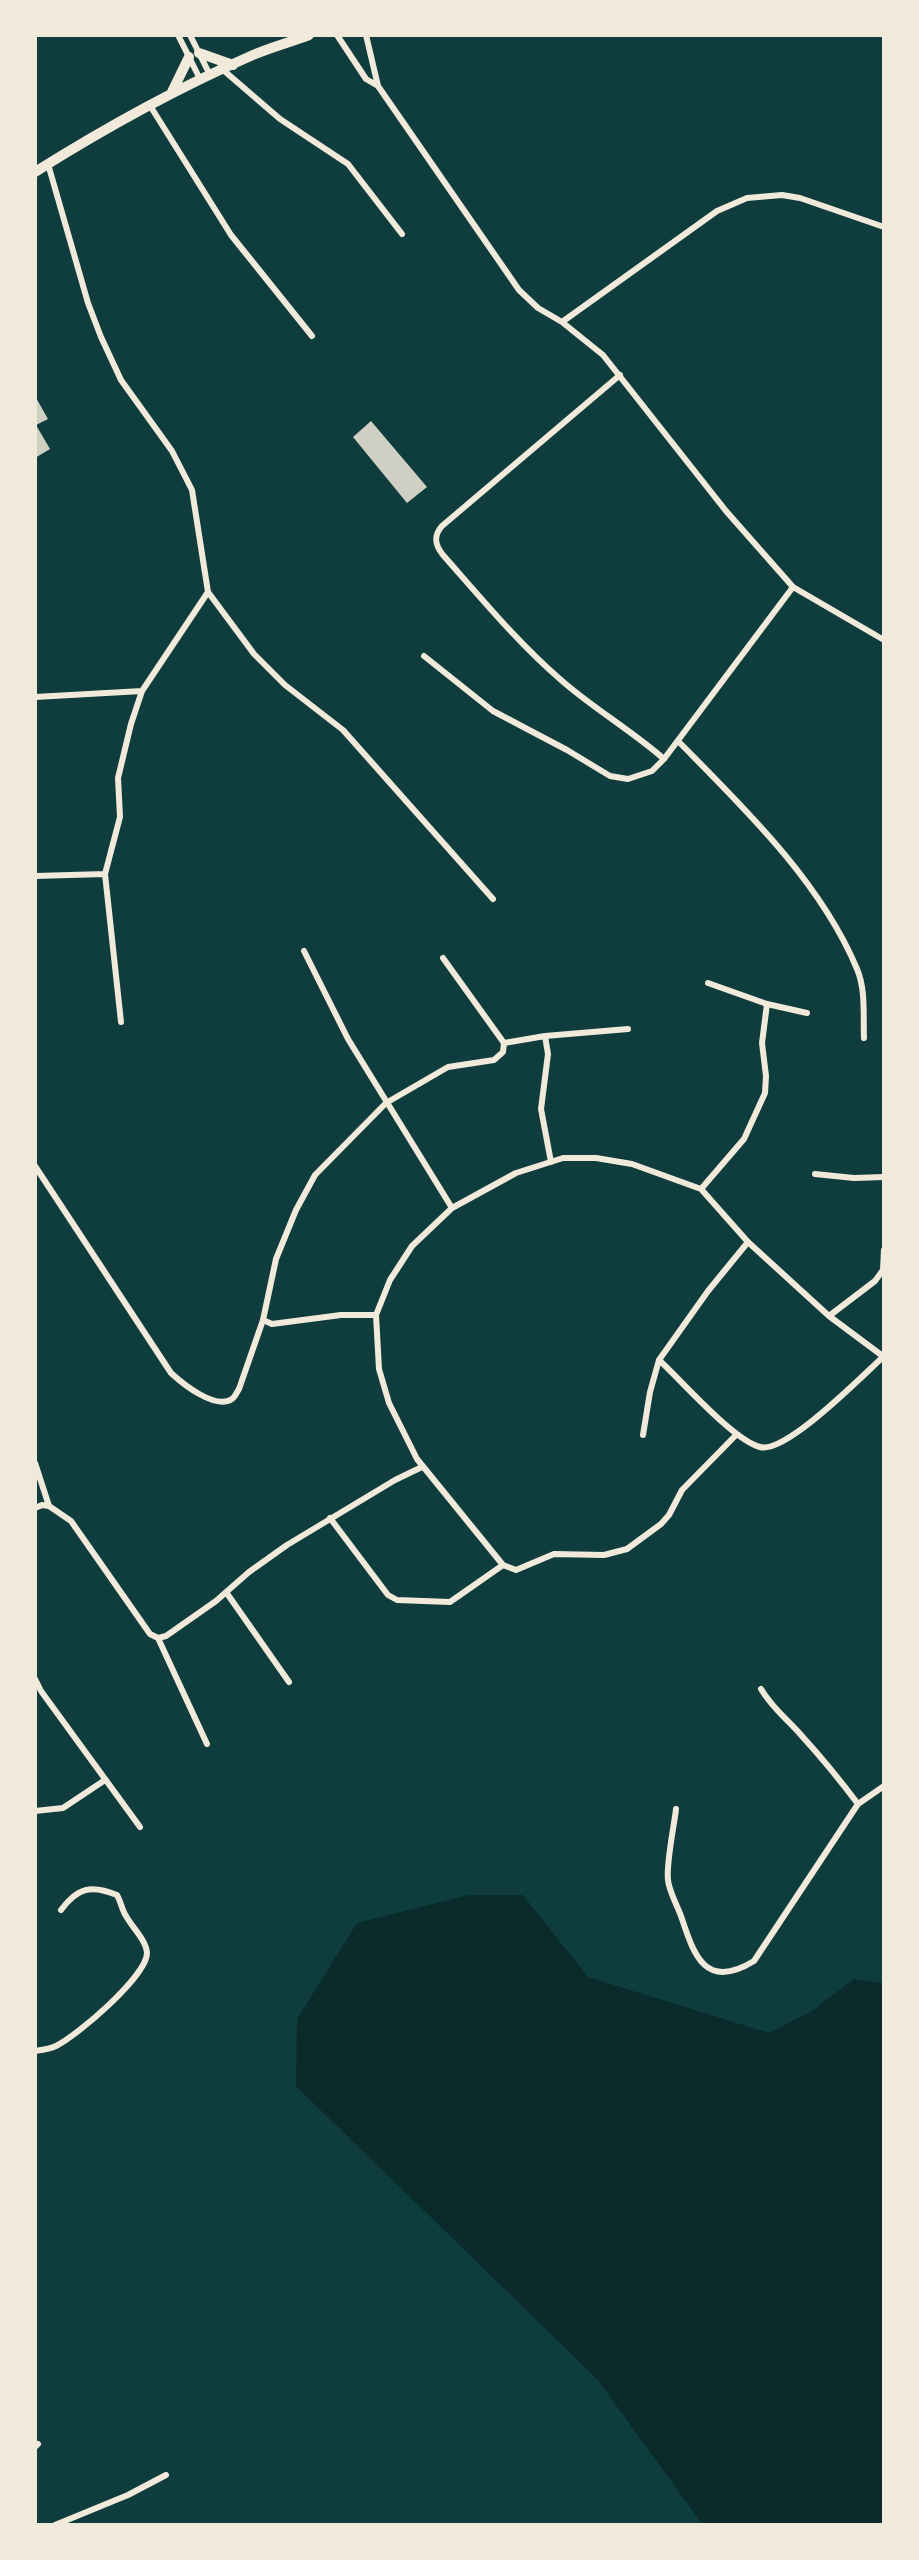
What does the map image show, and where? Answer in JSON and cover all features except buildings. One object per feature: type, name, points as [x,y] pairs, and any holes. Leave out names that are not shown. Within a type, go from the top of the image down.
[{"type":"highway","points":[[35,172],[171,93],[227,67],[309,35]]},
{"type":"highway","points":[[171,93],[194,55],[227,67]]},
{"type":"street","points":[[178,35],[194,55],[205,77]]},
{"type":"street","points":[[190,35],[194,55],[205,77]]},
{"type":"street","points":[[337,35],[366,79],[378,86]]},
{"type":"street","points":[[366,35],[378,86],[508,275],[538,308],[603,355],[726,511],[793,587],[884,640]]},
{"type":"street","points":[[227,67],[280,119],[348,164],[402,234]]},
{"type":"street","points":[[149,104],[231,235],[312,336]]},
{"type":"street","points":[[48,164],[88,303],[101,337],[121,380],[172,451],[192,490],[208,592],[254,654],[285,685],[342,730],[493,899]]},
{"type":"street","points":[[562,323],[718,211],[747,198],[782,195],[800,198],[884,227]]},
{"type":"street","points":[[620,375],[442,526],[436,540],[443,555],[523,645],[562,681],[664,759]]},
{"type":"street","points":[[424,656],[493,711],[610,776],[628,779],[652,771],[679,742],[793,587]]},
{"type":"street","points":[[121,1022],[105,874],[120,817],[118,778],[142,691],[208,592]]},
{"type":"street","points":[[35,696],[142,691]]},
{"type":"street","points":[[679,742],[736,800],[823,905],[858,971],[863,996],[864,1038]]},
{"type":"street","points":[[35,876],[105,874]]},
{"type":"street","points":[[304,951],[348,1039],[452,1209]]},
{"type":"street","points":[[35,1166],[171,1373],[184,1385],[208,1398],[221,1401],[232,1399],[239,1389],[263,1320],[276,1259],[296,1210],[315,1175],[386,1102],[447,1067],[494,1060],[503,1052],[504,1043],[443,958]]},
{"type":"street","points":[[708,983],[767,1004],[807,1013]]},
{"type":"street","points":[[701,1189],[744,1139],[765,1093],[762,1043],[767,1004]]},
{"type":"street","points":[[504,1043],[545,1036],[628,1029]]},
{"type":"street","points":[[545,1036],[548,1054],[541,1108],[551,1162]]},
{"type":"street","points":[[659,1360],[736,1435],[762,1448],[775,1446],[801,1431],[883,1357],[830,1317],[748,1242],[701,1189],[632,1164],[596,1158],[563,1158],[516,1173],[452,1209],[412,1246],[390,1280],[376,1315],[379,1369],[388,1403],[422,1467],[503,1565],[516,1570],[554,1554],[604,1555],[627,1549],[661,1524],[682,1490],[736,1435]]},
{"type":"street","points":[[816,1174],[854,1178],[884,1177]]},
{"type":"street","points":[[643,1435],[650,1392],[659,1360],[708,1291],[748,1242]]},
{"type":"street","points":[[830,1317],[875,1280],[883,1270],[884,1250]]},
{"type":"street","points":[[263,1320],[272,1324],[341,1315],[376,1315]]},
{"type":"street","points":[[35,1463],[49,1506]]},
{"type":"street","points":[[158,1638],[166,1636],[268,1559],[330,1518],[422,1467]]},
{"type":"street","points":[[35,1508],[49,1506],[71,1521],[150,1634],[158,1638],[207,1744]]},
{"type":"street","points":[[330,1518],[388,1595],[397,1600],[450,1602],[503,1565]]},
{"type":"street","points":[[226,1592],[289,1682]]},
{"type":"street","points":[[35,1679],[38,1694],[140,1827]]},
{"type":"street","points":[[761,1689],[774,1709],[812,1746],[858,1804]]},
{"type":"street","points":[[35,1811],[62,1808],[105,1780]]},
{"type":"street","points":[[676,1809],[668,1880],[694,1954],[703,1965],[727,1971],[737,1970],[754,1961],[858,1804],[884,1786]]},
{"type":"street","points":[[35,2052],[56,2046],[86,2026],[126,1988],[147,1955],[144,1944],[128,1920],[117,1895],[101,1889],[88,1889],[70,1897],[61,1910]]},
{"type":"street","points":[[55,2525],[128,2495],[166,2475]]},
{"type":"water","points":[[469,1895],[523,1895],[588,1977],[769,2033],[812,2011],[854,1979],[884,1983],[884,2525],[703,2525],[597,2379],[296,2086],[297,2019],[357,1923]]}]
